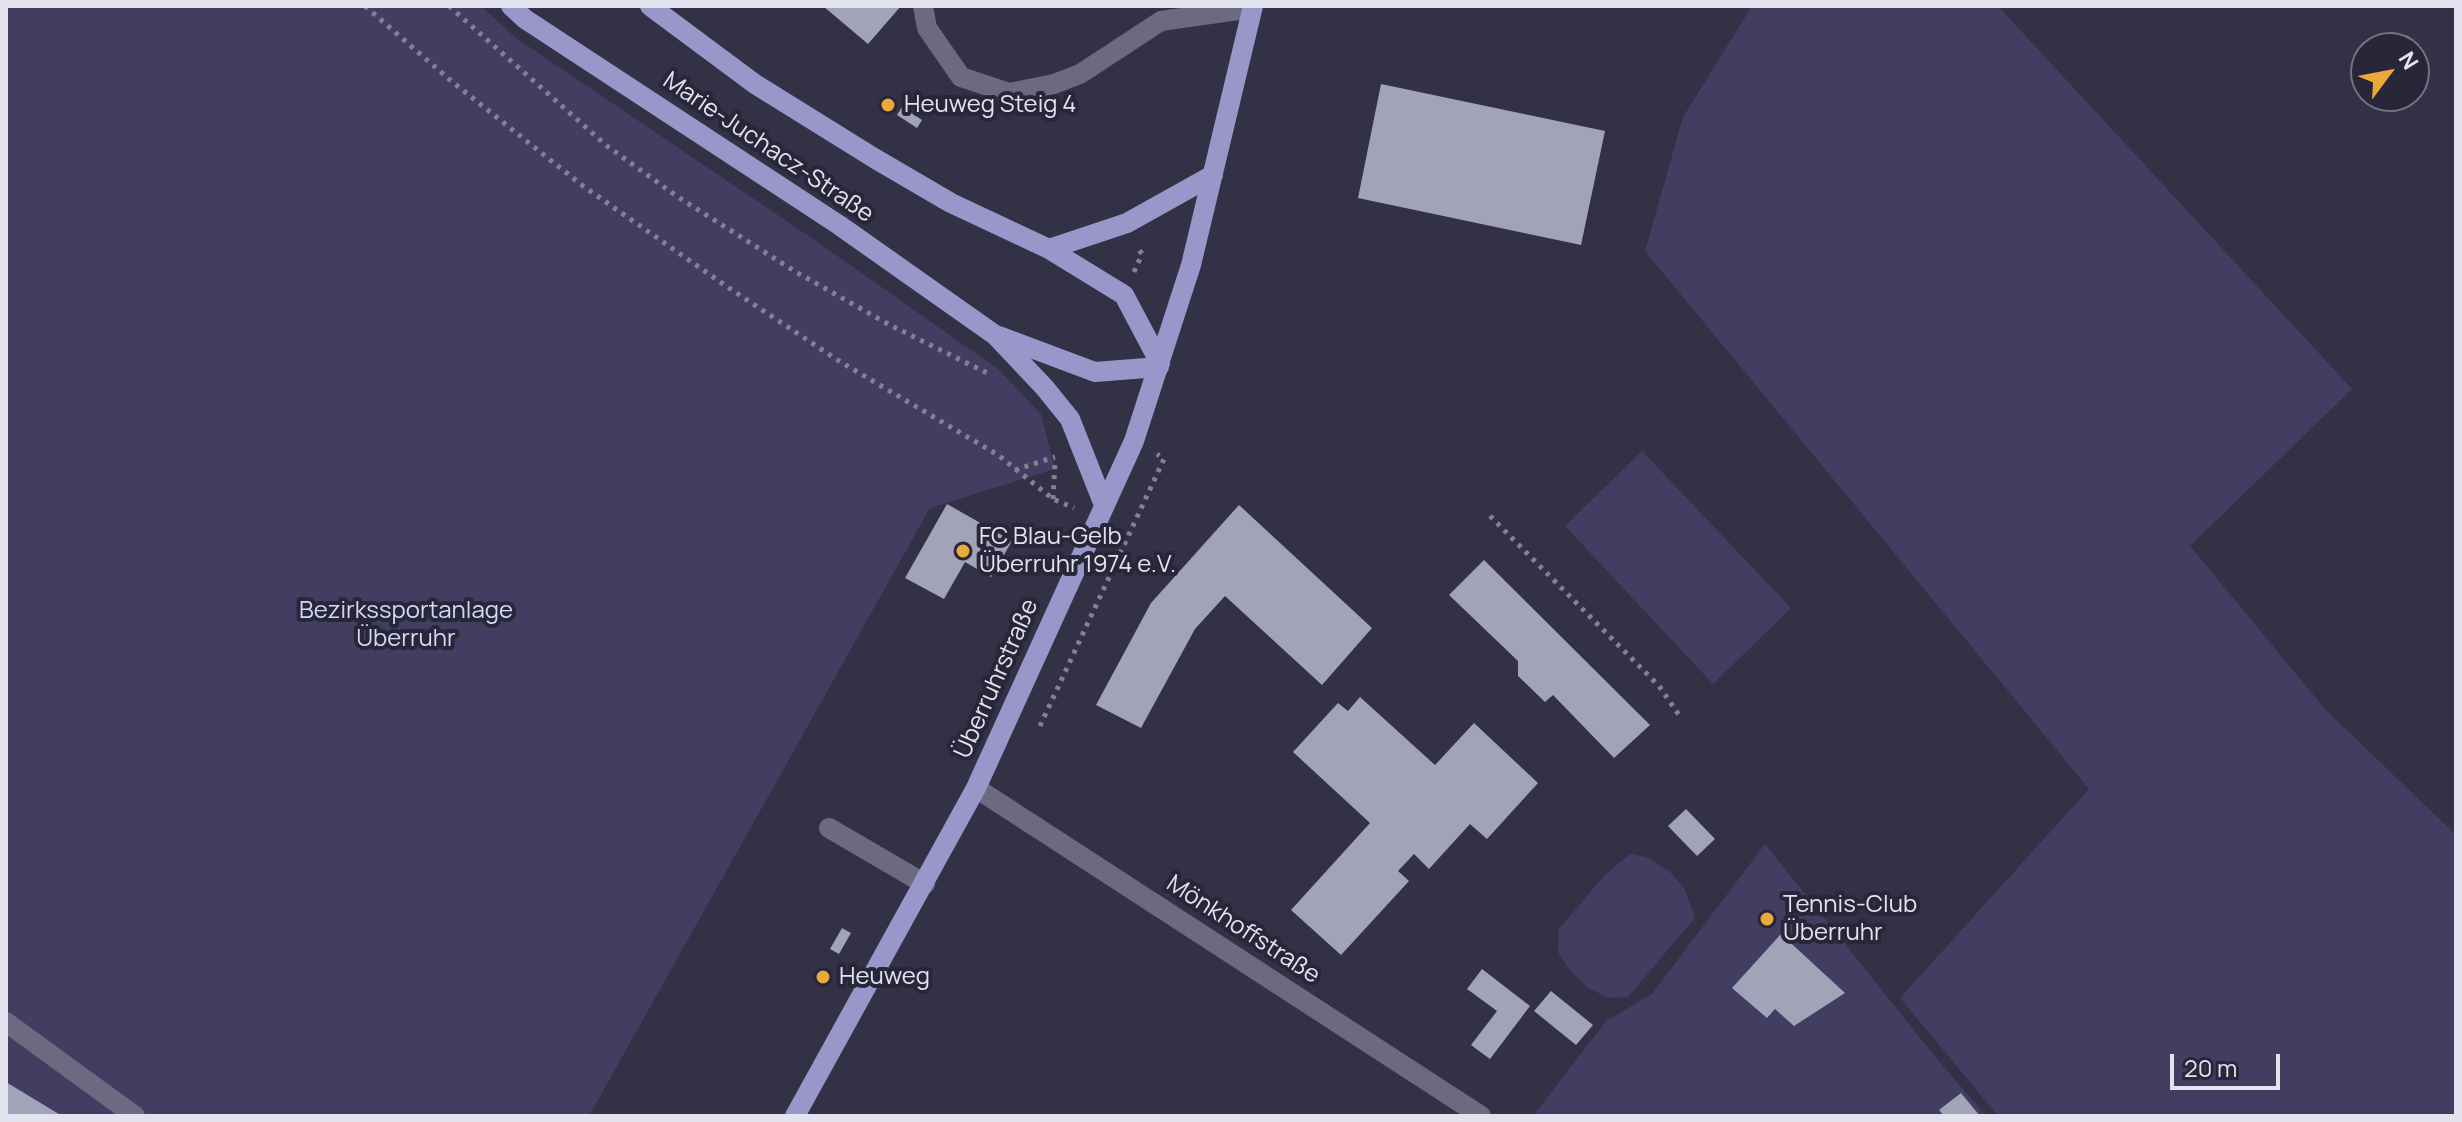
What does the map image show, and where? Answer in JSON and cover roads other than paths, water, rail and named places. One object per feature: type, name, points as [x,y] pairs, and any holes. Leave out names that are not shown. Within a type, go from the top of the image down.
[{"type":"main road","name":"Marie-Juchacz-Straße","points":[[511,6],[525,19],[839,225],[995,335],[1070,419],[1101,512]]},
{"type":"main road","name":"Marie-Juchacz-Straße","points":[[650,6],[755,84],[874,158],[951,203],[1049,249],[1124,295],[1159,365],[1095,372],[995,335]]},
{"type":"main road","name":"Überruhrstraße","points":[[795,1116],[976,788],[1134,441],[1191,265],[1253,7]]},
{"type":"main road","points":[[1049,249],[1127,223],[1213,175]]},
{"type":"street","name":"Überruhrstraße","points":[[923,6],[927,28],[961,77],[1009,93],[1054,84],[1080,74],[1161,21],[1253,7]]},
{"type":"street","name":"Mönkhoffstraße","points":[[976,788],[1481,1116]]},
{"type":"street","points":[[829,828],[925,884]]},
{"type":"street","points":[[6,1022],[135,1116]]},
{"type":"place","name":"Heuweg Steig 4","points":[[888,105]]},
{"type":"place","name":"FC Blau-Gelb Überruhr 1974 e.V.","points":[[963,551]]},
{"type":"place","name":"Tennis-Club Überruhr","points":[[1767,919]]},
{"type":"place","name":"Heuweg","points":[[823,977]]},
{"type":"park label","name":"Bezirkssportanlage Überruhr","points":[[406,625]]}]
